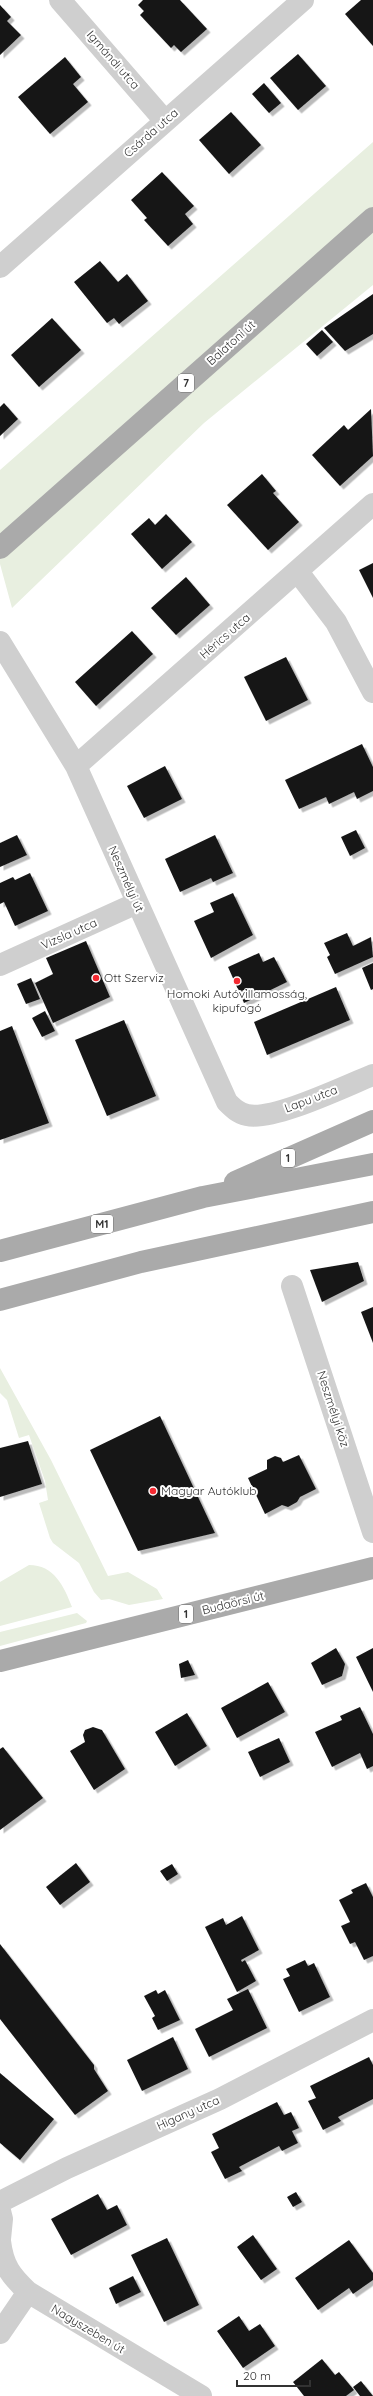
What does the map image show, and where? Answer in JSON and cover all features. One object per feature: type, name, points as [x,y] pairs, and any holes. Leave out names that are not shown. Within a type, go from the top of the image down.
[{"type":"main road","name":"Balatoni út","points":[[0,548],[373,218]]},
{"type":"main road","name":"1","points":[[203,1197],[373,1121]]},
{"type":"main road","name":"M1","points":[[0,1251],[203,1197],[373,1164]]},
{"type":"main road","points":[[0,1300],[142,1262],[373,1212]]},
{"type":"main road","name":"Budaörsi út","points":[[0,1661],[373,1568]]},
{"type":"street","name":"Igmándi utca","points":[[60,0],[165,121]]},
{"type":"street","name":"Csárda utca","points":[[0,266],[303,0]]},
{"type":"street","name":"Hérics utca","points":[[76,766],[298,572],[373,504]]},
{"type":"street","points":[[298,572],[336,622],[373,692]]},
{"type":"street","name":"Neszmélyi út","points":[[0,642],[76,766],[227,1102],[234,1110],[247,1115]]},
{"type":"street","name":"Vizsla utca","points":[[0,965],[137,903]]},
{"type":"street","name":"Lapu utca","points":[[247,1115],[268,1116],[373,1075]]},
{"type":"street","name":"Neszmélyi köz","points":[[292,1286],[373,1532]]},
{"type":"street","name":"Higany utca","points":[[0,2202],[66,2168],[220,2099],[373,2020]]},
{"type":"street","name":"Nagyszeben út","points":[[0,2211],[2,2218],[0,2240],[2,2259],[13,2278],[28,2292],[200,2396]]},
{"type":"street","points":[[0,2333],[28,2292]]},
{"type":"green space","points":[[373,142],[373,285],[204,423],[12,608],[0,564],[0,470]]},
{"type":"green space","points":[[0,1368],[51,1460],[108,1576],[128,1572],[157,1589],[163,1599],[129,1605],[109,1599],[101,1600],[94,1592],[79,1563],[53,1543],[39,1503],[48,1500],[45,1481],[29,1435],[19,1438],[7,1400],[0,1393]]},
{"type":"green space","points":[[29,1565],[38,1566],[45,1569],[57,1578],[72,1607],[0,1626],[0,1582]]},
{"type":"green space","points":[[77,1613],[87,1621],[86,1623],[0,1646],[0,1632]]},
{"type":"building","points":[[143,0],[180,0],[207,29],[181,52],[174,45],[171,48],[140,15],[144,11],[138,5]]},
{"type":"building","points":[[361,0],[373,0],[373,46],[345,14]]},
{"type":"building","points":[[0,5],[11,17],[7,21],[21,35],[0,55]]},
{"type":"building","points":[[298,54],[326,86],[298,110],[270,78]]},
{"type":"building","points":[[65,57],[81,77],[73,84],[88,102],[50,134],[18,97]]},
{"type":"building","points":[[264,83],[281,103],[269,113],[252,94]]},
{"type":"building","points":[[231,112],[261,145],[229,174],[199,140]]},
{"type":"building","points":[[162,172],[194,206],[185,214],[193,224],[168,246],[144,220],[147,218],[131,200]]},
{"type":"building","points":[[100,261],[118,282],[127,274],[148,301],[119,324],[114,318],[107,323],[74,282]]},
{"type":"building","points":[[373,294],[373,334],[345,351],[324,328]]},
{"type":"building","points":[[52,318],[81,350],[39,387],[11,355]]},
{"type":"building","points":[[322,330],[333,342],[317,356],[306,344]]},
{"type":"building","points":[[4,403],[18,419],[0,436],[0,407]]},
{"type":"building","points":[[371,409],[373,456],[340,486],[312,455],[344,425],[348,430]]},
{"type":"building","points":[[262,474],[276,491],[273,493],[299,522],[268,550],[227,505]]},
{"type":"building","points":[[166,514],[192,542],[162,569],[131,534],[149,518],[155,525]]},
{"type":"building","points":[[373,563],[373,598],[359,570]]},
{"type":"building","points":[[186,577],[210,605],[176,635],[151,608]]},
{"type":"building","points":[[132,631],[153,654],[96,706],[75,682]]},
{"type":"building","points":[[286,657],[308,700],[266,721],[244,677]]},
{"type":"building","points":[[362,744],[373,767],[373,791],[357,799],[354,792],[329,804],[326,797],[299,809],[285,780]]},
{"type":"building","points":[[165,766],[182,799],[144,818],[127,786]]},
{"type":"building","points":[[356,830],[365,848],[350,856],[341,837]]},
{"type":"building","points":[[17,835],[27,855],[0,867],[0,843]]},
{"type":"building","points":[[215,835],[233,873],[213,882],[211,878],[180,892],[165,859]]},
{"type":"building","points":[[30,873],[48,911],[15,926],[4,902],[0,904],[0,883],[13,877],[15,880]]},
{"type":"building","points":[[233,893],[253,935],[211,958],[194,921],[214,912],[210,903]]},
{"type":"building","points":[[347,933],[353,946],[371,937],[373,957],[335,974],[327,957],[330,955],[324,943]]},
{"type":"building","points":[[86,941],[110,997],[53,1023],[35,983],[53,974],[46,958]]},
{"type":"building","points":[[259,953],[263,962],[274,957],[287,982],[244,1003],[228,967]]},
{"type":"building","points":[[373,963],[373,989],[371,990],[362,968]]},
{"type":"building","points":[[31,978],[40,999],[26,1004],[17,984]]},
{"type":"building","points":[[336,987],[350,1020],[267,1055],[254,1022]]},
{"type":"building","points":[[45,1011],[55,1031],[42,1037],[32,1018]]},
{"type":"building","points":[[124,1020],[156,1096],[107,1116],[75,1040]]},
{"type":"building","points":[[12,1026],[49,1123],[0,1140],[0,1031]]},
{"type":"building","points":[[358,1262],[364,1281],[322,1302],[310,1270]]},
{"type":"building","points":[[373,1307],[373,1343],[361,1312]]},
{"type":"building","name":"Magyar Autóklub","points":[[160,1416],[215,1533],[138,1551],[90,1450]]},
{"type":"building","points":[[28,1441],[42,1484],[0,1497],[0,1448]]},
{"type":"building","points":[[299,1455],[316,1489],[300,1497],[297,1502],[288,1507],[282,1505],[265,1514],[248,1478],[267,1469],[267,1460],[275,1456],[281,1458],[283,1462]]},
{"type":"building","points":[[336,1648],[345,1664],[342,1676],[322,1685],[311,1663]]},
{"type":"building","points":[[373,1648],[373,1692],[356,1657]]},
{"type":"building","points":[[188,1660],[195,1675],[181,1678],[179,1664]]},
{"type":"building","points":[[268,1682],[285,1712],[237,1738],[221,1708]]},
{"type":"building","points":[[360,1707],[373,1734],[373,1766],[367,1769],[360,1753],[332,1767],[315,1732],[342,1720],[340,1716]]},
{"type":"building","points":[[187,1713],[207,1746],[175,1766],[155,1732]]},
{"type":"building","points":[[93,1727],[102,1730],[125,1769],[94,1790],[70,1751],[85,1742],[83,1735],[85,1730]]},
{"type":"building","points":[[279,1738],[290,1762],[260,1777],[248,1752]]},
{"type":"building","points":[[3,1747],[43,1798],[0,1830],[0,1749]]},
{"type":"building","points":[[76,1863],[90,1882],[60,1905],[46,1887]]},
{"type":"building","points":[[172,1864],[178,1874],[167,1881],[160,1871]]},
{"type":"building","points":[[366,1883],[373,1897],[373,1956],[364,1960],[355,1942],[350,1944],[341,1926],[350,1922],[339,1900],[353,1893],[351,1890]]},
{"type":"building","points":[[242,1916],[259,1950],[241,1960],[242,1962],[245,1960],[256,1981],[237,1992],[205,1927],[223,1918],[226,1925]]},
{"type":"building","points":[[0,1944],[94,2065],[94,2069],[108,2091],[75,2115],[0,2019]]},
{"type":"building","points":[[305,1960],[308,1966],[314,1963],[330,1997],[299,2012],[283,1979],[290,1976],[286,1969]]},
{"type":"building","points":[[248,1989],[267,2028],[209,2057],[195,2029],[233,2010],[227,1999]]},
{"type":"building","points":[[156,1990],[158,1994],[165,1990],[180,2020],[158,2030],[152,2018],[155,2016],[144,1996]]},
{"type":"building","points":[[173,2037],[188,2069],[142,2091],[127,2060]]},
{"type":"building","points":[[369,2057],[373,2065],[373,2099],[338,2117],[341,2121],[323,2130],[308,2101],[316,2098],[310,2086]]},
{"type":"building","points":[[0,2073],[54,2119],[20,2160],[0,2143]]},
{"type":"building","points":[[277,2102],[284,2115],[291,2112],[299,2128],[292,2131],[298,2143],[282,2151],[279,2146],[239,2167],[242,2171],[225,2179],[211,2152],[219,2148],[212,2134]]},
{"type":"building","points":[[296,2192],[302,2202],[293,2207],[287,2197]]},
{"type":"building","points":[[98,2194],[107,2210],[117,2205],[127,2225],[71,2255],[51,2219]]},
{"type":"building","points":[[253,2235],[277,2269],[261,2280],[237,2247]]},
{"type":"building","points":[[167,2238],[199,2305],[164,2322],[131,2255]]},
{"type":"building","points":[[349,2240],[373,2273],[373,2280],[353,2294],[349,2288],[318,2310],[295,2278]]},
{"type":"building","points":[[133,2276],[141,2292],[116,2304],[109,2288]]},
{"type":"building","points":[[239,2316],[249,2331],[260,2324],[275,2346],[243,2368],[217,2331]]},
{"type":"building","points":[[322,2359],[335,2375],[339,2372],[354,2390],[346,2396],[304,2396],[293,2382]]},
{"type":"building","points":[[361,2381],[373,2396],[360,2396],[353,2387]]},
{"type":"place","name":"Ott Szerviz","points":[[96,978]]},
{"type":"place","name":"Homoki Autóvillamosság, kipufogó","points":[[237,981]]},
{"type":"place","name":"Magyar Autóklub","points":[[153,1491]]}]
